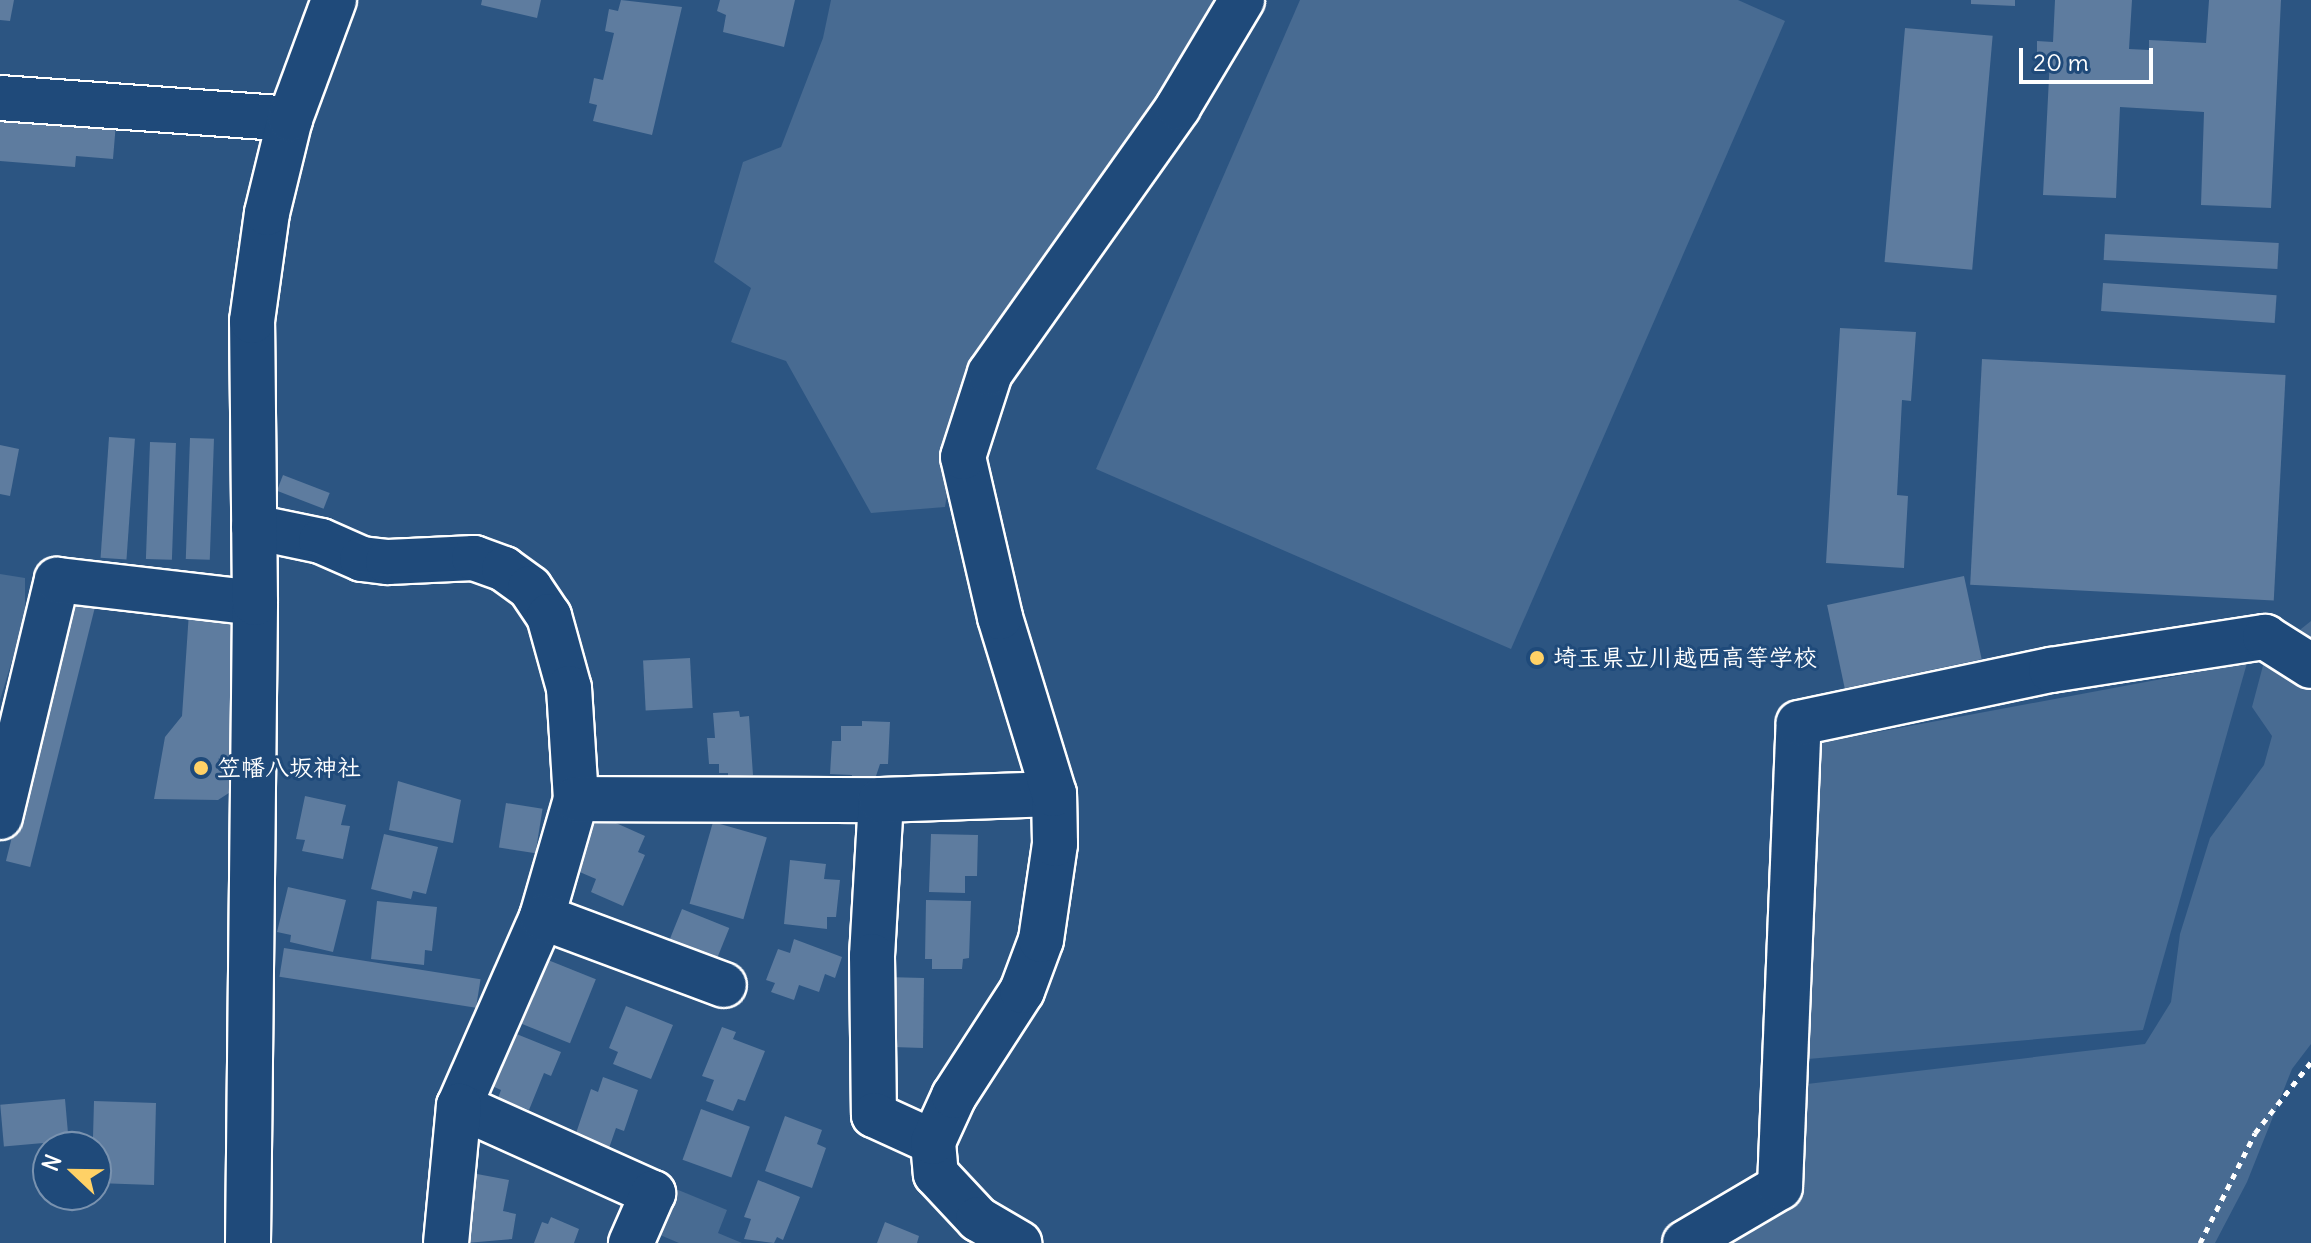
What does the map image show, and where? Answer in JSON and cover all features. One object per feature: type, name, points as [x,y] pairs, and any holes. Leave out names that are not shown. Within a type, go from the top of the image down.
[{"type":"street","points":[[248,1243],[255,603],[252,321],[267,213],[290,119],[334,0]]},
{"type":"street","points":[[1019,1243],[973,1231],[936,1174],[933,1142],[954,1096],[1022,991],[1041,940],[1055,844],[1054,794],[1000,617],[963,457],[990,373],[1178,107],[1242,0]]},
{"type":"street","points":[[0,98],[290,119]]},
{"type":"street","points":[[254,527],[321,541],[375,561],[474,558],[504,569],[530,588],[549,616],[569,688],[576,799],[542,917],[459,1106],[446,1243]]},
{"type":"street","points":[[0,817],[57,580],[255,603]]},
{"type":"street","points":[[1685,1243],[1780,1187],[1799,723],[2051,670],[2265,637],[2311,666]]},
{"type":"street","points":[[576,799],[881,800],[1054,794]]},
{"type":"street","points":[[881,800],[872,956],[874,1115],[933,1142]]},
{"type":"street","points":[[542,917],[724,985]]},
{"type":"street","points":[[459,1106],[653,1193],[631,1243]]},
{"type":"path","points":[[2200,1243],[2255,1133],[2311,1062]]},
{"type":"shaded area","points":[[831,0],[1217,0],[1141,127],[966,377],[945,507],[871,513],[786,361],[731,342],[751,288],[714,262],[743,162],[781,147],[823,38]]},
{"type":"shaded area","points":[[1300,0],[1738,0],[1785,21],[1511,649],[1096,469]]},
{"type":"shaded area","points":[[0,574],[25,578],[25,618],[0,700]]},
{"type":"shaded area","points":[[2311,621],[2311,1044],[2292,1069],[2247,1182],[2215,1243],[1715,1243],[1797,1132],[1807,1084],[2145,1044],[2171,1002],[2180,934],[2210,838],[2264,765],[2272,736],[2252,707],[2265,658]]},
{"type":"shaded area","points":[[2247,663],[2143,1030],[1808,1059],[1819,743]]},
{"type":"shaded area","points":[[671,1187],[727,1210],[718,1233],[742,1243],[679,1243],[653,1232]]},
{"type":"building","points":[[0,0],[14,0],[10,21],[0,20]]},
{"type":"building","points":[[482,0],[541,0],[537,18],[481,5]]},
{"type":"building","points":[[621,0],[682,7],[652,135],[593,121],[597,105],[589,103],[594,78],[603,80],[614,33],[605,31],[609,9],[618,11]]},
{"type":"building","points":[[720,0],[795,0],[784,47],[723,32],[726,15],[717,11]]},
{"type":"building","points":[[1971,0],[2015,0],[2015,6],[1971,4]]},
{"type":"building","points":[[2055,0],[2132,0],[2129,49],[2149,50],[2149,40],[2206,43],[2209,0],[2281,0],[2271,208],[2201,205],[2204,112],[2120,107],[2116,198],[2043,195],[2050,58],[2037,57],[2037,41],[2053,42]]},
{"type":"building","points":[[1905,28],[1993,36],[1972,270],[1885,262]]},
{"type":"building","points":[[0,114],[116,123],[113,159],[76,156],[75,167],[0,161]]},
{"type":"building","points":[[2105,234],[2279,243],[2277,269],[2104,260]]},
{"type":"building","points":[[2103,283],[2277,295],[2275,323],[2101,311]]},
{"type":"building","points":[[1840,328],[1916,332],[1911,401],[1902,400],[1897,495],[1908,496],[1904,568],[1826,563]]},
{"type":"building","points":[[1982,359],[2286,375],[2274,601],[1970,585]]},
{"type":"building","points":[[109,437],[135,439],[126,560],[101,558]]},
{"type":"building","points":[[190,438],[214,439],[210,560],[186,559]]},
{"type":"building","points":[[150,442],[176,443],[172,560],[146,559]]},
{"type":"building","points":[[0,445],[19,449],[10,496],[0,494]]},
{"type":"building","points":[[283,475],[330,493],[324,509],[277,491]]},
{"type":"building","points":[[1964,576],[1982,659],[1845,688],[1827,605]]},
{"type":"building","points":[[71,600],[95,606],[30,867],[6,861]]},
{"type":"building","points":[[189,612],[232,617],[232,791],[218,800],[154,799],[165,737],[182,716]]},
{"type":"building","points":[[690,658],[693,708],[646,710],[643,660]]},
{"type":"building","points":[[739,711],[740,717],[749,716],[753,775],[728,777],[728,773],[719,773],[719,764],[709,764],[707,738],[715,738],[713,713]]},
{"type":"building","points":[[862,721],[890,722],[888,764],[880,764],[873,785],[851,784],[852,775],[830,774],[832,741],[841,741],[841,726],[862,726]]},
{"type":"building","points":[[398,781],[461,800],[453,843],[389,830]]},
{"type":"building","points":[[305,796],[346,805],[341,825],[350,826],[343,859],[302,851],[305,840],[296,839]]},
{"type":"building","points":[[506,803],[543,809],[536,853],[499,847]]},
{"type":"building","points":[[598,815],[645,836],[638,852],[645,855],[623,906],[591,892],[596,879],[575,870]]},
{"type":"building","points":[[713,822],[767,837],[743,919],[690,904]]},
{"type":"building","points":[[384,834],[438,847],[426,894],[413,891],[411,899],[371,889]]},
{"type":"building","points":[[931,834],[978,835],[977,876],[965,876],[965,893],[929,892]]},
{"type":"building","points":[[790,860],[826,864],[824,879],[840,880],[836,917],[827,917],[827,929],[784,924]]},
{"type":"building","points":[[288,887],[346,900],[333,952],[290,942],[291,935],[277,932]]},
{"type":"building","points":[[926,900],[971,901],[969,958],[963,959],[962,969],[932,969],[932,959],[925,959]]},
{"type":"building","points":[[377,901],[437,907],[432,951],[425,950],[424,965],[371,959]]},
{"type":"building","points":[[682,909],[729,928],[714,965],[667,946]]},
{"type":"building","points":[[794,939],[842,957],[835,978],[825,974],[819,992],[799,985],[794,1000],[771,992],[775,983],[766,980],[778,949],[790,953]]},
{"type":"building","points":[[284,948],[481,979],[476,1008],[279,977]]},
{"type":"building","points":[[543,958],[596,979],[570,1043],[517,1022]]},
{"type":"building","points":[[886,977],[924,978],[923,1048],[893,1047]]},
{"type":"building","points":[[626,1006],[673,1025],[651,1079],[613,1064],[618,1052],[609,1048]]},
{"type":"building","points":[[722,1027],[736,1032],[733,1039],[765,1051],[745,1101],[738,1099],[733,1111],[706,1101],[714,1080],[702,1076]]},
{"type":"building","points":[[514,1033],[561,1052],[551,1076],[544,1073],[529,1110],[498,1098],[501,1090],[492,1086]]},
{"type":"building","points":[[603,1077],[638,1090],[624,1131],[616,1128],[607,1154],[573,1142],[591,1089],[598,1092]]},
{"type":"building","points":[[65,1099],[68,1131],[32,1131],[32,1144],[4,1147],[0,1105]]},
{"type":"building","points":[[94,1101],[156,1103],[154,1185],[112,1184],[112,1131],[93,1131]]},
{"type":"building","points":[[701,1109],[750,1127],[731,1178],[683,1160]]},
{"type":"building","points":[[785,1116],[822,1130],[817,1144],[826,1148],[812,1188],[765,1171]]},
{"type":"building","points":[[477,1174],[509,1180],[503,1211],[516,1214],[512,1239],[466,1243]]},
{"type":"building","points":[[758,1180],[800,1197],[783,1240],[777,1237],[774,1243],[744,1239],[751,1219],[744,1217]]},
{"type":"building","points":[[551,1217],[579,1229],[574,1243],[534,1243],[542,1222],[548,1224]]},
{"type":"building","points":[[885,1222],[919,1236],[917,1243],[877,1243]]},
{"type":"place","name":"埼玉県立川越西高等学校","points":[[1537,658]]},
{"type":"place","name":"笠幡八坂神社","points":[[201,768]]}]
